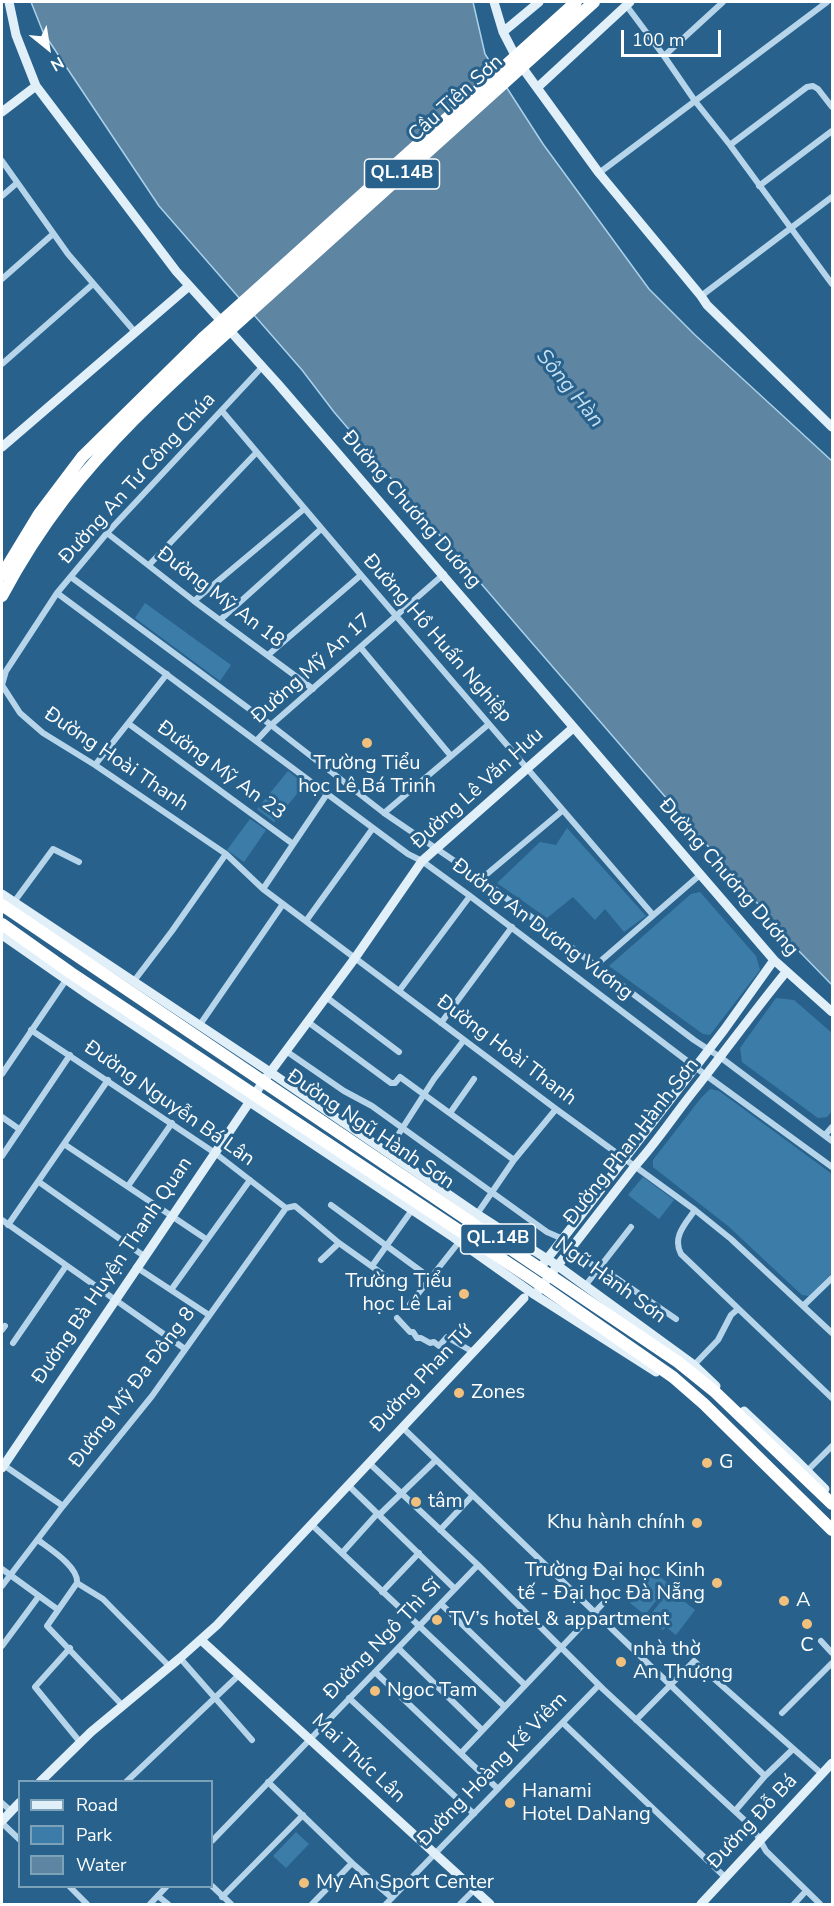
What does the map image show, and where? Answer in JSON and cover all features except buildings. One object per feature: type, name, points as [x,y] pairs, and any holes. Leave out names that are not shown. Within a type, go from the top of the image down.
[{"type":"highway","name":"Cầu Tiên Sơn","points":[[207,342],[576,2]]},
{"type":"highway","name":"Cầu Tiên Sơn","points":[[207,342],[594,2]]},
{"type":"highway","name":"QL.14B","points":[[2,574],[39,514],[82,457],[207,342]]},
{"type":"highway","name":"QL.14B","points":[[2,596],[22,560],[64,500],[106,450],[207,342]]},
{"type":"highway","name":"Đường Ngũ Hành Sơn","points":[[2,905],[44,928],[549,1267],[714,1391]]},
{"type":"highway","name":"Đường Ngũ Hành Sơn","points":[[2,924],[252,1099],[534,1287]]},
{"type":"highway","name":"QL.14B","points":[[534,1287],[673,1377],[704,1404],[788,1490],[832,1530]]},
{"type":"highway","name":"Ngũ Hành Sơn","points":[[714,1391],[805,1474],[832,1504]]},
{"type":"street","name":"Đường Chương Dương","points":[[9,2],[16,35],[36,86],[176,272],[263,366],[444,574],[573,728],[774,960],[832,1012]]},
{"type":"street","points":[[494,2],[503,32],[519,63],[599,173],[707,305],[832,427]]},
{"type":"street","points":[[503,32],[539,2]]},
{"type":"street","points":[[664,56],[723,2]]},
{"type":"street","points":[[599,173],[827,2]]},
{"type":"street","points":[[538,87],[628,3],[695,101],[832,284]]},
{"type":"street","points":[[2,112],[36,86]]},
{"type":"street","points":[[730,145],[807,87],[813,86],[818,89],[832,107]]},
{"type":"street","points":[[759,186],[832,131]]},
{"type":"street","points":[[2,161],[53,234],[135,332]]},
{"type":"street","points":[[2,196],[17,183]]},
{"type":"street","points":[[701,296],[832,197]]},
{"type":"street","points":[[2,279],[53,234]]},
{"type":"street","points":[[2,364],[93,284]]},
{"type":"street","points":[[2,447],[189,286]]},
{"type":"street","name":"Đường An Tư Công Chúa","points":[[41,617],[57,593],[107,533],[263,366]]},
{"type":"street","name":"Đường Hồ Huấn Nghiệp","points":[[222,411],[321,530],[653,915]]},
{"type":"street","points":[[825,420],[832,411]]},
{"type":"street","points":[[149,565],[256,453]]},
{"type":"street","points":[[194,601],[304,509]]},
{"type":"street","points":[[220,620],[321,530]]},
{"type":"street","name":"Đường Mỹ An 18","points":[[107,533],[194,601],[313,688]]},
{"type":"street","name":"Đường Mỹ An 17","points":[[257,740],[271,725],[444,574]]},
{"type":"street","points":[[268,655],[361,575]]},
{"type":"street","name":"Đường An Dương Vương","points":[[71,578],[271,725],[384,813],[481,879],[832,1141]]},
{"type":"street","name":"Đường An Dương Vương","points":[[57,593],[408,854],[422,861],[512,927],[695,1067],[832,1167]]},
{"type":"street","name":"Đường Hoài Thanh","points":[[41,617],[6,672],[2,684],[20,713],[43,733],[95,765],[226,855],[262,889],[635,1166]]},
{"type":"street","points":[[361,648],[452,756]]},
{"type":"street","points":[[95,765],[167,674]]},
{"type":"street","name":"Đường Mỹ An 23","points":[[129,724],[293,844]]},
{"type":"street","points":[[384,813],[489,724]]},
{"type":"street","name":"Đường Lê Văn Hưu","points":[[252,1099],[355,958],[422,861],[573,728]]},
{"type":"street","points":[[262,889],[327,794]]},
{"type":"street","points":[[481,879],[562,811]]},
{"type":"street","points":[[306,921],[373,828]]},
{"type":"street","points":[[14,902],[53,849],[79,862]]},
{"type":"street","points":[[134,981],[226,855]]},
{"type":"street","points":[[596,965],[701,874]]},
{"type":"street","name":"Đường Ngũ Hành Sơn","points":[[2,894],[33,914],[44,928],[134,981],[267,1077],[285,1082]]},
{"type":"street","points":[[399,991],[470,896]]},
{"type":"street","points":[[199,1026],[283,904]]},
{"type":"street","points":[[441,1023],[512,927]]},
{"type":"street","name":"Đường Ngũ Hành Sơn","points":[[2,935],[66,980],[252,1099],[459,1242]]},
{"type":"street","name":"Đường Phan Hành Sơn","points":[[549,1267],[563,1239],[638,1143],[774,960]]},
{"type":"street","name":"Đường Phan Hành Sơn","points":[[534,1287],[649,1151],[786,972]]},
{"type":"street","points":[[2,1074],[66,980]]},
{"type":"street","points":[[326,997],[399,1052]]},
{"type":"street","points":[[308,1022],[391,1083],[395,1083],[400,1077],[514,1160]]},
{"type":"street","name":"Đường Nguyễn Bá Lân","points":[[31,1030],[215,1153],[286,1208]]},
{"type":"street","points":[[387,1152],[434,1079],[464,1040]]},
{"type":"street","name":"Đường Phan Hành Sơn","points":[[286,1051],[344,1091],[372,1106],[402,1130],[547,1232],[563,1239]]},
{"type":"street","points":[[2,1156],[70,1056]]},
{"type":"street","points":[[450,1113],[474,1079]]},
{"type":"street","points":[[8,1225],[108,1080]]},
{"type":"street","name":"Ngũ Hành Sơn","points":[[285,1082],[477,1214],[549,1267],[585,1286],[694,1365],[805,1474],[832,1497]]},
{"type":"street","name":"Đường Bà Huyện Thanh Quan","points":[[2,1465],[252,1099]]},
{"type":"street","points":[[477,1214],[514,1160],[556,1109]]},
{"type":"street","points":[[2,1117],[19,1129]]},
{"type":"street","points":[[128,1186],[172,1124]]},
{"type":"street","points":[[825,1135],[832,1126]]},
{"type":"street","points":[[64,1144],[206,1239]]},
{"type":"street","points":[[635,1166],[731,1239],[832,1333]]},
{"type":"street","points":[[171,1290],[250,1180]]},
{"type":"street","points":[[39,1182],[144,1256]]},
{"type":"street","points":[[331,1205],[429,1277]]},
{"type":"street","points":[[286,1208],[295,1206],[339,1243],[391,1280]]},
{"type":"street","name":"Đường Mỹ Đa Đông 8","points":[[2,1586],[152,1396],[286,1208]]},
{"type":"street","points":[[372,1266],[412,1210]]},
{"type":"street","points":[[695,1210],[679,1233],[677,1246],[685,1259],[832,1398]]},
{"type":"street","points":[[2,1220],[185,1349]]},
{"type":"street","points":[[585,1286],[631,1227]]},
{"type":"street","points":[[410,1304],[429,1277],[459,1242],[534,1287]]},
{"type":"street","points":[[321,1260],[339,1243]]},
{"type":"street","points":[[583,1258],[676,1319]]},
{"type":"street","points":[[13,1343],[66,1266]]},
{"type":"street","points":[[136,1267],[209,1315]]},
{"type":"street","points":[[803,1306],[832,1278]]},
{"type":"street","name":"Đường Phan Tứ","points":[[42,1780],[81,1742],[201,1640],[534,1287]]},
{"type":"street","points":[[694,1365],[718,1340],[731,1315],[738,1309]]},
{"type":"street","points":[[397,1318],[417,1338],[430,1343],[434,1342],[439,1346],[447,1337],[472,1352]]},
{"type":"street","points":[[402,1427],[765,1776]]},
{"type":"street","points":[[805,1474],[832,1446]]},
{"type":"street","points":[[342,1553],[378,1514],[436,1460]]},
{"type":"street","points":[[369,1462],[478,1565],[599,1685],[753,1828],[766,1851],[820,1905]]},
{"type":"street","points":[[2,1465],[63,1506]]},
{"type":"street","points":[[348,1485],[456,1588]]},
{"type":"street","points":[[788,1490],[832,1537]]},
{"type":"street","points":[[440,1530],[473,1495]]},
{"type":"street","points":[[311,1524],[504,1706]]},
{"type":"street","points":[[38,1540],[74,1569],[78,1578],[77,1583],[57,1609],[59,1611],[47,1626],[123,1706]]},
{"type":"street","points":[[382,1592],[419,1553]]},
{"type":"street","name":"Đường Ngô Thì Sĩ","points":[[213,1839],[478,1565]]},
{"type":"street","points":[[2,1569],[57,1609]]},
{"type":"street","points":[[77,1583],[103,1599],[170,1667]]},
{"type":"street","points":[[461,1753],[612,1594]]},
{"type":"street","points":[[2,1646],[39,1596]]},
{"type":"street","points":[[441,1604],[525,1684]]},
{"type":"street","name":"Mai Thúc Lân","points":[[201,1640],[490,1905]]},
{"type":"street","points":[[821,1641],[832,1653]]},
{"type":"street","points":[[70,1648],[35,1687],[81,1742]]},
{"type":"street","points":[[398,1648],[482,1730]]},
{"type":"street","points":[[180,1658],[252,1740]]},
{"type":"street","points":[[636,1720],[694,1661],[822,1774]]},
{"type":"street","points":[[782,1713],[832,1663]]},
{"type":"street","points":[[375,1672],[498,1789]]},
{"type":"street","points":[[128,1780],[240,1675]]},
{"type":"street","name":"Đường Hoàng Kế Viêm","points":[[386,1905],[599,1685]]},
{"type":"street","points":[[349,1698],[474,1814]]},
{"type":"street","points":[[562,1723],[726,1878]]},
{"type":"street","points":[[735,1811],[765,1776],[794,1749]]},
{"type":"street","name":"Đường Đỗ Bá","points":[[701,1905],[832,1763]]},
{"type":"street","points":[[268,1782],[392,1898]]},
{"type":"street","points":[[2,1803],[11,1811]]},
{"type":"street","points":[[18,1804],[2,1822],[18,1838]]},
{"type":"street","points":[[222,1897],[303,1815]]},
{"type":"street","points":[[312,1905],[352,1863]]},
{"type":"street","points":[[213,1887],[231,1905]]},
{"type":"street","points":[[70,1888],[87,1905]]},
{"type":"street","points":[[150,1905],[166,1888]]},
{"type":"street","points":[[460,1905],[474,1890]]},
{"type":"street","points":[[794,1905],[806,1891]]},
{"type":"street","points":[[158,1896],[168,1905]]},
{"type":"green space","points":[[145,603],[231,665],[220,681],[135,618]]},
{"type":"green space","points":[[288,771],[305,784],[274,822],[257,809]]},
{"type":"green space","points":[[250,819],[266,830],[244,862],[227,850]]},
{"type":"green space","points":[[567,828],[646,916],[624,932],[605,909],[595,920],[573,897],[547,918],[497,883],[540,842],[556,845]]},
{"type":"green space","points":[[700,892],[756,956],[760,970],[710,1035],[703,1034],[609,966],[691,894]]},
{"type":"green space","points":[[776,998],[794,1000],[832,1033],[832,1111],[827,1117],[818,1118],[742,1062],[740,1048]]},
{"type":"green space","points":[[710,1089],[719,1091],[832,1174],[832,1273],[809,1296],[802,1295],[728,1226],[653,1167],[653,1160]]},
{"type":"green space","points":[[643,1177],[674,1200],[659,1219],[628,1195]]},
{"type":"green space","points":[[654,1572],[669,1584],[645,1615],[630,1603]]},
{"type":"green space","points":[[672,1587],[688,1599],[685,1602],[695,1610],[676,1635],[666,1627],[663,1630],[648,1618]]},
{"type":"green space","points":[[296,1832],[309,1844],[286,1868],[273,1856]]},
{"type":"water","name":"Sông Hàn","points":[[31,2],[473,2],[485,54],[543,144],[649,289],[695,335],[832,461],[832,985],[796,948],[520,629],[334,412],[302,370],[159,206],[43,32]]},
{"type":"place","name":"Trường Tiểu học Lê Bá Trinh","points":[[367,743]]},
{"type":"place","name":"Trường Tiểu học Lê Lai","points":[[464,1294]]},
{"type":"place","name":"Zones","points":[[459,1393]]},
{"type":"place","name":"G","points":[[707,1463]]},
{"type":"place","name":"tâm","points":[[416,1502]]},
{"type":"place","name":"Khu hành chính","points":[[697,1523]]},
{"type":"place","name":"Trường Đại học Kinh tế - Đại học Đà Nẵng","points":[[717,1583]]},
{"type":"place","name":"A","points":[[784,1601]]},
{"type":"place","name":"TV’s hotel & appartment","points":[[437,1620]]},
{"type":"place","name":"C","points":[[807,1624]]},
{"type":"place","name":"nhà thờ An Thượng","points":[[621,1662]]},
{"type":"place","name":"Ngoc Tam","points":[[375,1691]]},
{"type":"place","name":"Hanami Hotel DaNang","points":[[510,1803]]},
{"type":"place","name":"My An Sport Center","points":[[304,1883]]}]
